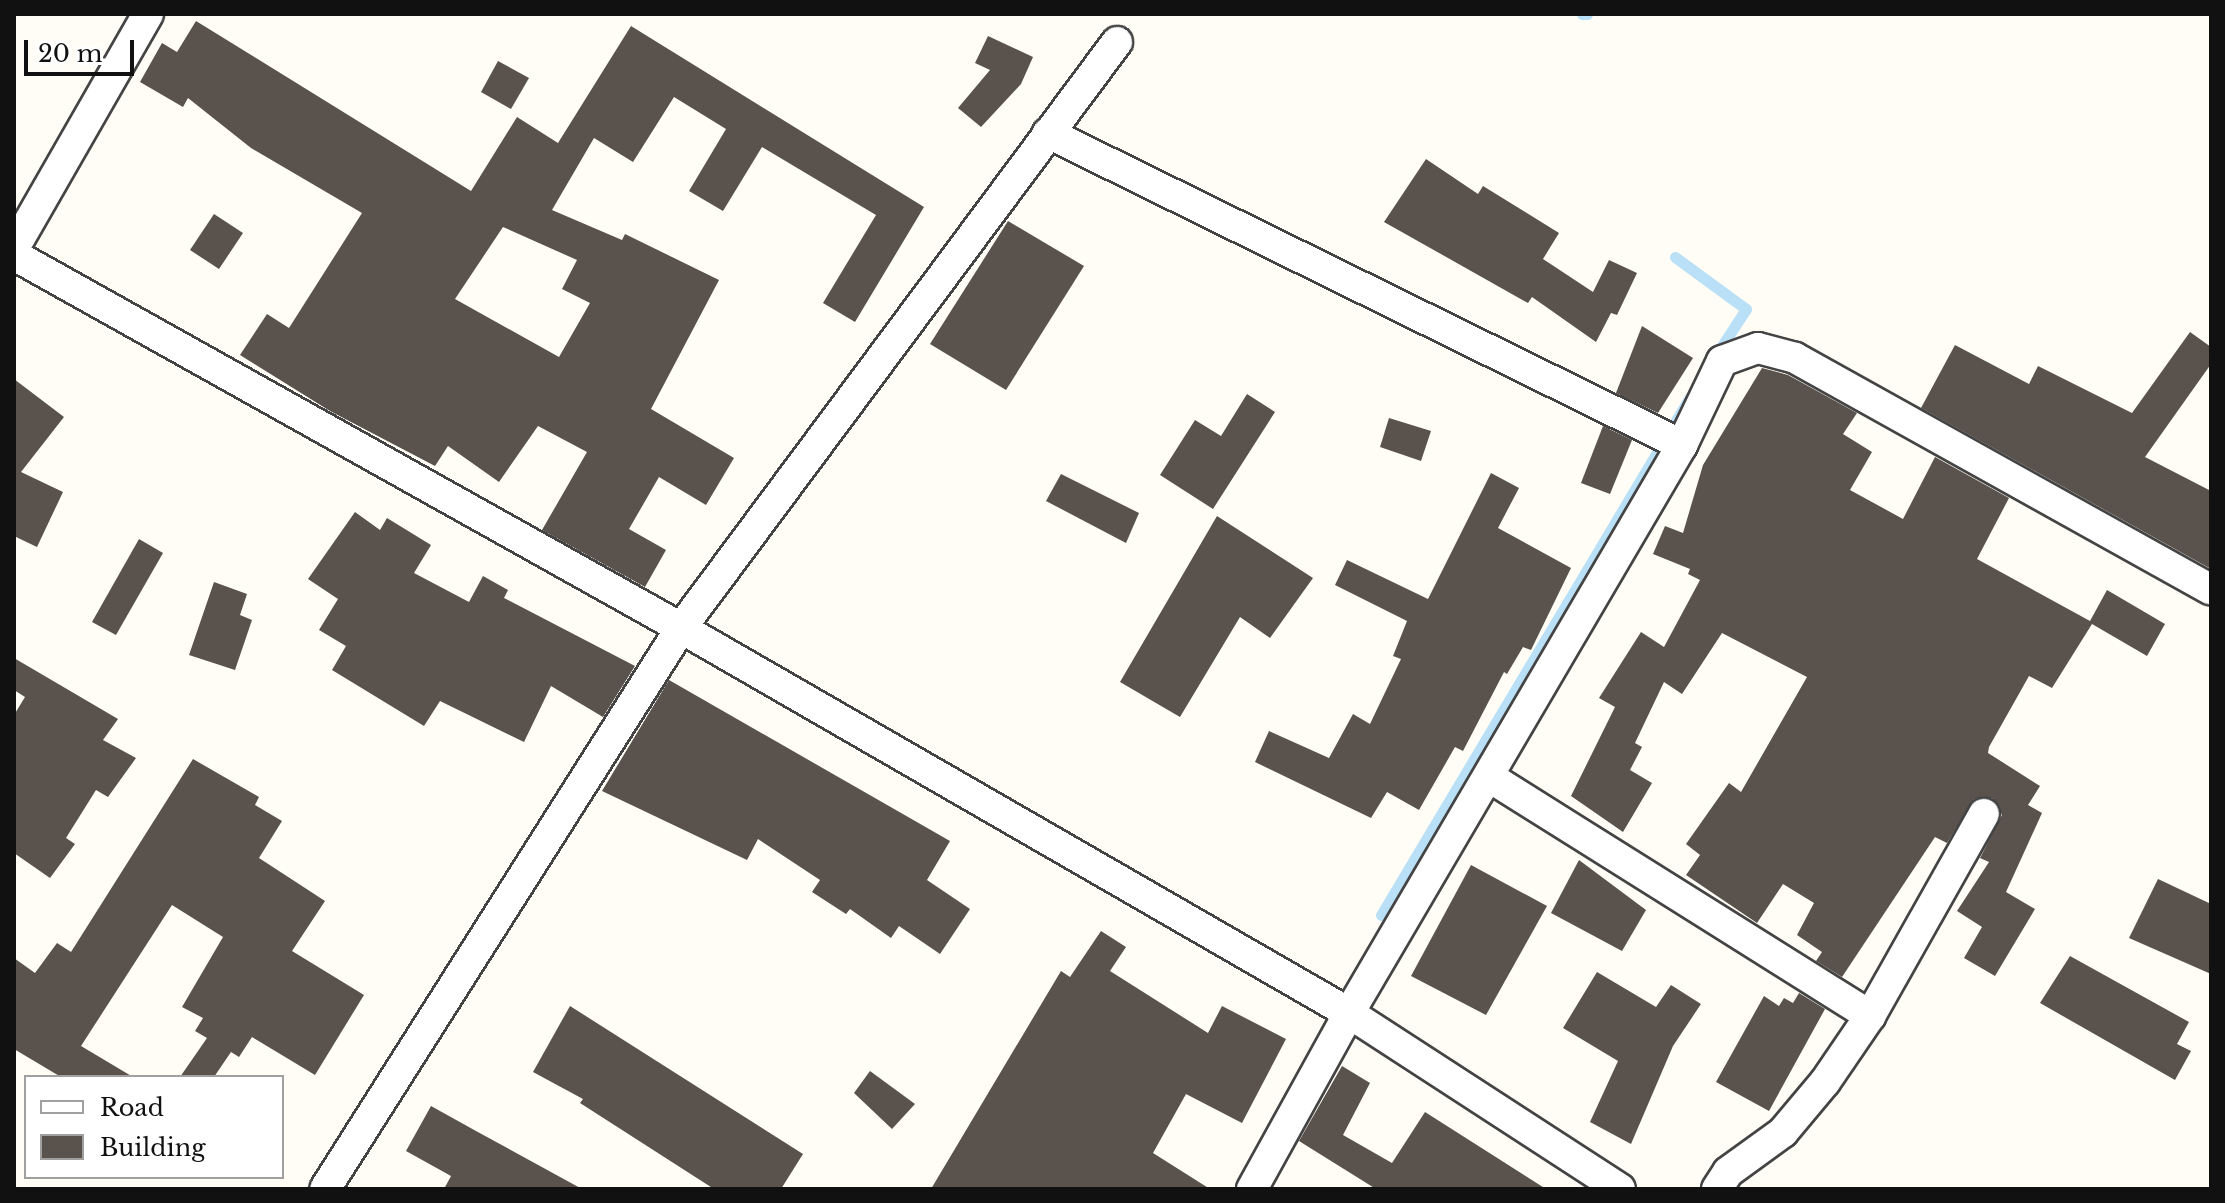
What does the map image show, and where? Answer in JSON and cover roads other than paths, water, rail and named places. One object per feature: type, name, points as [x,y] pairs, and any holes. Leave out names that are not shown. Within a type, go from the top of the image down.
[{"type":"street","points":[[14,248],[148,14]]},
{"type":"street","points":[[325,1189],[681,628],[1117,42]]},
{"type":"street","points":[[1048,133],[1682,445]]},
{"type":"street","points":[[14,255],[681,628],[1349,1013],[1620,1189]]},
{"type":"street","points":[[1252,1189],[1349,1013],[1491,778],[1682,445],[1722,361],[1758,348],[1783,355],[1851,385],[2211,590]]},
{"type":"street","points":[[1491,778],[1870,1016]]},
{"type":"street","points":[[1717,1189],[1728,1172],[1783,1132],[1870,1016],[1984,814]]},
{"type":"waterway","points":[[1582,14],[1587,14]]},
{"type":"waterway","points":[[1675,257],[1746,309],[1716,355]]},
{"type":"waterway","points":[[1381,915],[1690,397]]}]
